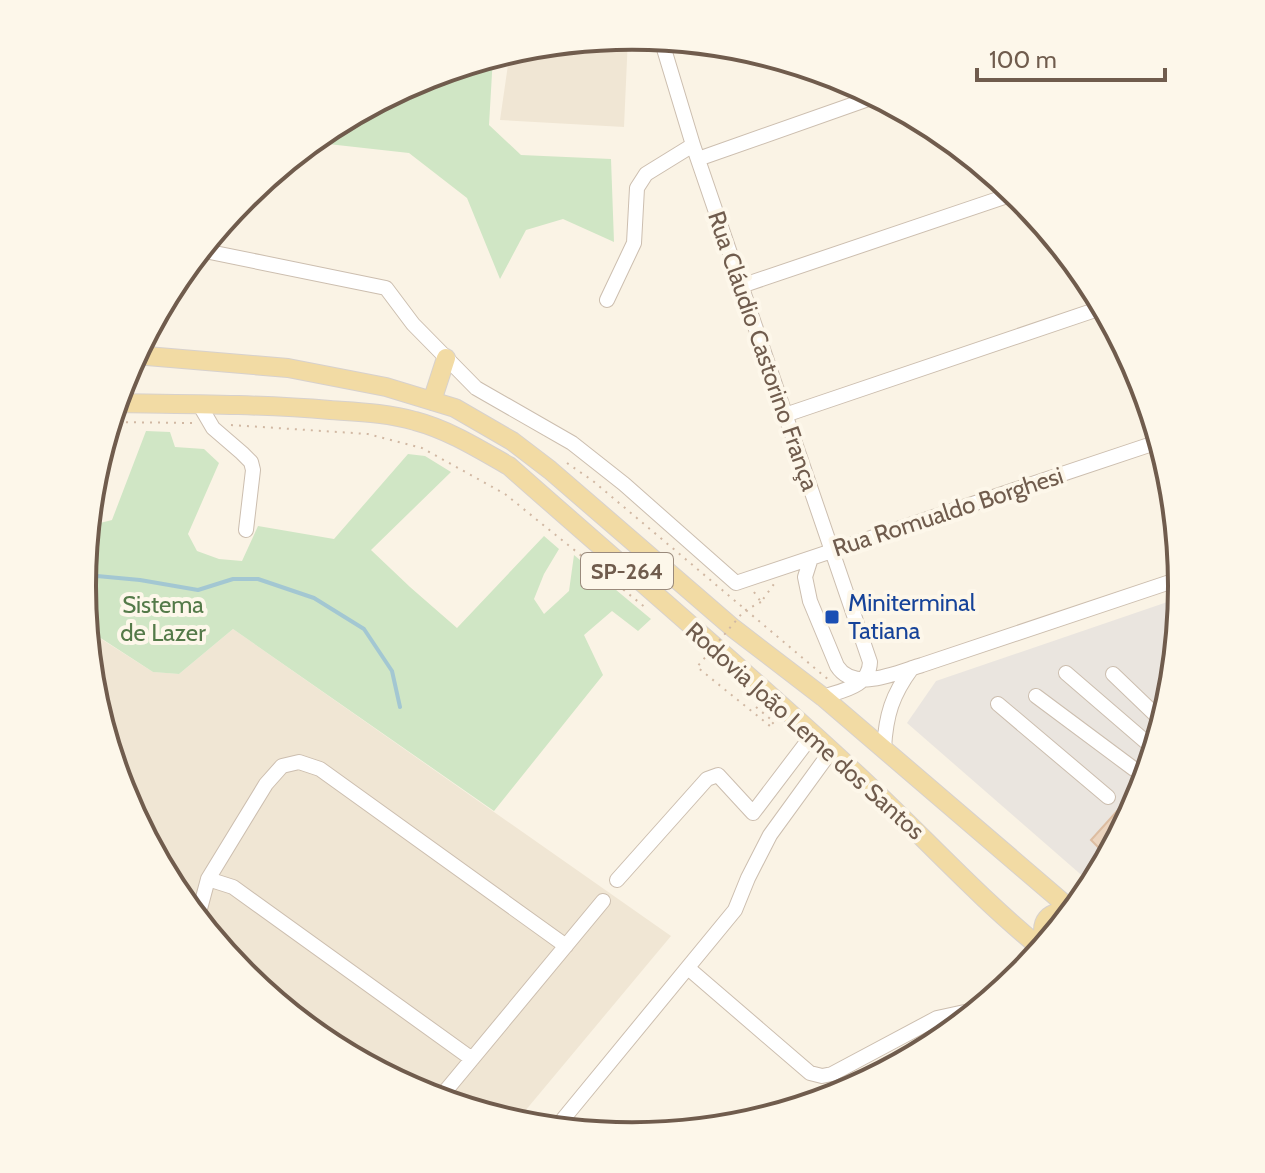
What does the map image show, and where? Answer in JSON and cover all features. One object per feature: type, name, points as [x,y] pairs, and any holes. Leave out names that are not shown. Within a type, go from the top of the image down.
[{"type":"main road","name":"Rodovia João Leme dos Santos","points":[[148,356],[288,368],[386,387],[455,408],[512,441],[550,470],[733,628],[884,748],[1064,905]]},
{"type":"main road","points":[[432,401],[446,358]]},
{"type":"main road","name":"Rodovia João Leme dos Santos","points":[[128,403],[278,406],[386,415],[440,429],[509,466],[813,734],[885,800],[1007,921],[1035,941]]},
{"type":"main road","points":[[1041,934],[1042,924],[1059,912]]},
{"type":"street","name":"Rua Cláudio Castorino França","points":[[665,51],[831,551],[873,672],[881,678]]},
{"type":"street","points":[[607,300],[634,243],[637,188],[646,174],[696,152],[861,101]]},
{"type":"street","points":[[741,286],[1002,198]]},
{"type":"street","points":[[213,253],[386,288],[413,324],[446,358]]},
{"type":"street","points":[[785,415],[1093,311]]},
{"type":"street","name":"Rua Romualdo Borghesi","points":[[446,358],[476,388],[572,443],[624,484],[736,583],[1150,445]]},
{"type":"street","points":[[199,404],[211,424],[251,462],[253,470],[246,530]]},
{"type":"street","points":[[811,558],[805,577],[810,601],[837,666],[842,674],[860,683]]},
{"type":"street","points":[[823,697],[1169,582]]},
{"type":"street","points":[[860,683],[870,668],[870,662]]},
{"type":"street","points":[[884,748],[890,707],[899,686],[912,668]]},
{"type":"street","points":[[1066,673],[1146,742]]},
{"type":"street","points":[[1113,674],[1154,713]]},
{"type":"street","points":[[1036,696],[1134,769]]},
{"type":"street","points":[[998,704],[1108,797]]},
{"type":"street","points":[[753,813],[813,734]]},
{"type":"street","points":[[564,1118],[735,910],[770,835],[831,751]]},
{"type":"street","points":[[201,905],[208,879],[266,784],[282,766],[299,762],[320,769],[566,946]]},
{"type":"street","points":[[617,880],[707,779],[714,775],[718,775],[770,835]]},
{"type":"street","points":[[208,879],[233,887],[472,1059]]},
{"type":"street","points":[[447,1090],[603,901]]},
{"type":"street","points":[[688,968],[810,1073],[822,1076],[832,1074],[937,1018],[957,1014]]},
{"type":"path","points":[[122,422],[368,434],[422,448],[505,494],[646,608]]},
{"type":"path","points":[[756,707],[774,722],[770,726],[697,667],[744,611],[761,602],[775,583]]},
{"type":"path","points":[[754,592],[761,602]]},
{"type":"path","points":[[702,653],[713,662]]},
{"type":"shaded area","points":[[627,50],[624,127],[500,120],[508,65],[562,55]]},
{"type":"shaded area","points":[[1169,602],[1159,691],[1141,759],[1114,824],[1084,877],[907,723],[936,681]]},
{"type":"shaded area","points":[[233,629],[671,936],[524,1112],[460,1095],[427,1082],[395,1068],[334,1033],[253,966],[207,913],[186,885],[151,824],[124,759],[106,691],[99,637],[153,672],[179,674]]},
{"type":"green space","points":[[492,69],[489,125],[521,155],[611,159],[614,242],[563,219],[526,230],[500,279],[467,198],[409,153],[329,144],[395,105],[460,78]]},
{"type":"green space","name":"Sistema de Lazer","points":[[146,431],[170,432],[175,447],[204,449],[219,463],[188,534],[197,551],[219,559],[242,561],[258,526],[334,539],[408,454],[425,456],[451,472],[371,550],[457,628],[544,536],[559,549],[534,599],[544,614],[569,591],[574,555],[651,619],[638,631],[612,611],[584,635],[603,675],[494,811],[233,629],[179,674],[153,672],[99,637],[97,551],[100,523],[112,520]]},
{"type":"building","points":[[1122,806],[1100,849],[1091,840]]},
{"type":"waterway","points":[[96,576],[198,590],[233,579],[258,579],[314,598],[364,629],[392,671],[400,707]]},
{"type":"place","name":"Miniterminal Tatiana","points":[[832,617]]}]
